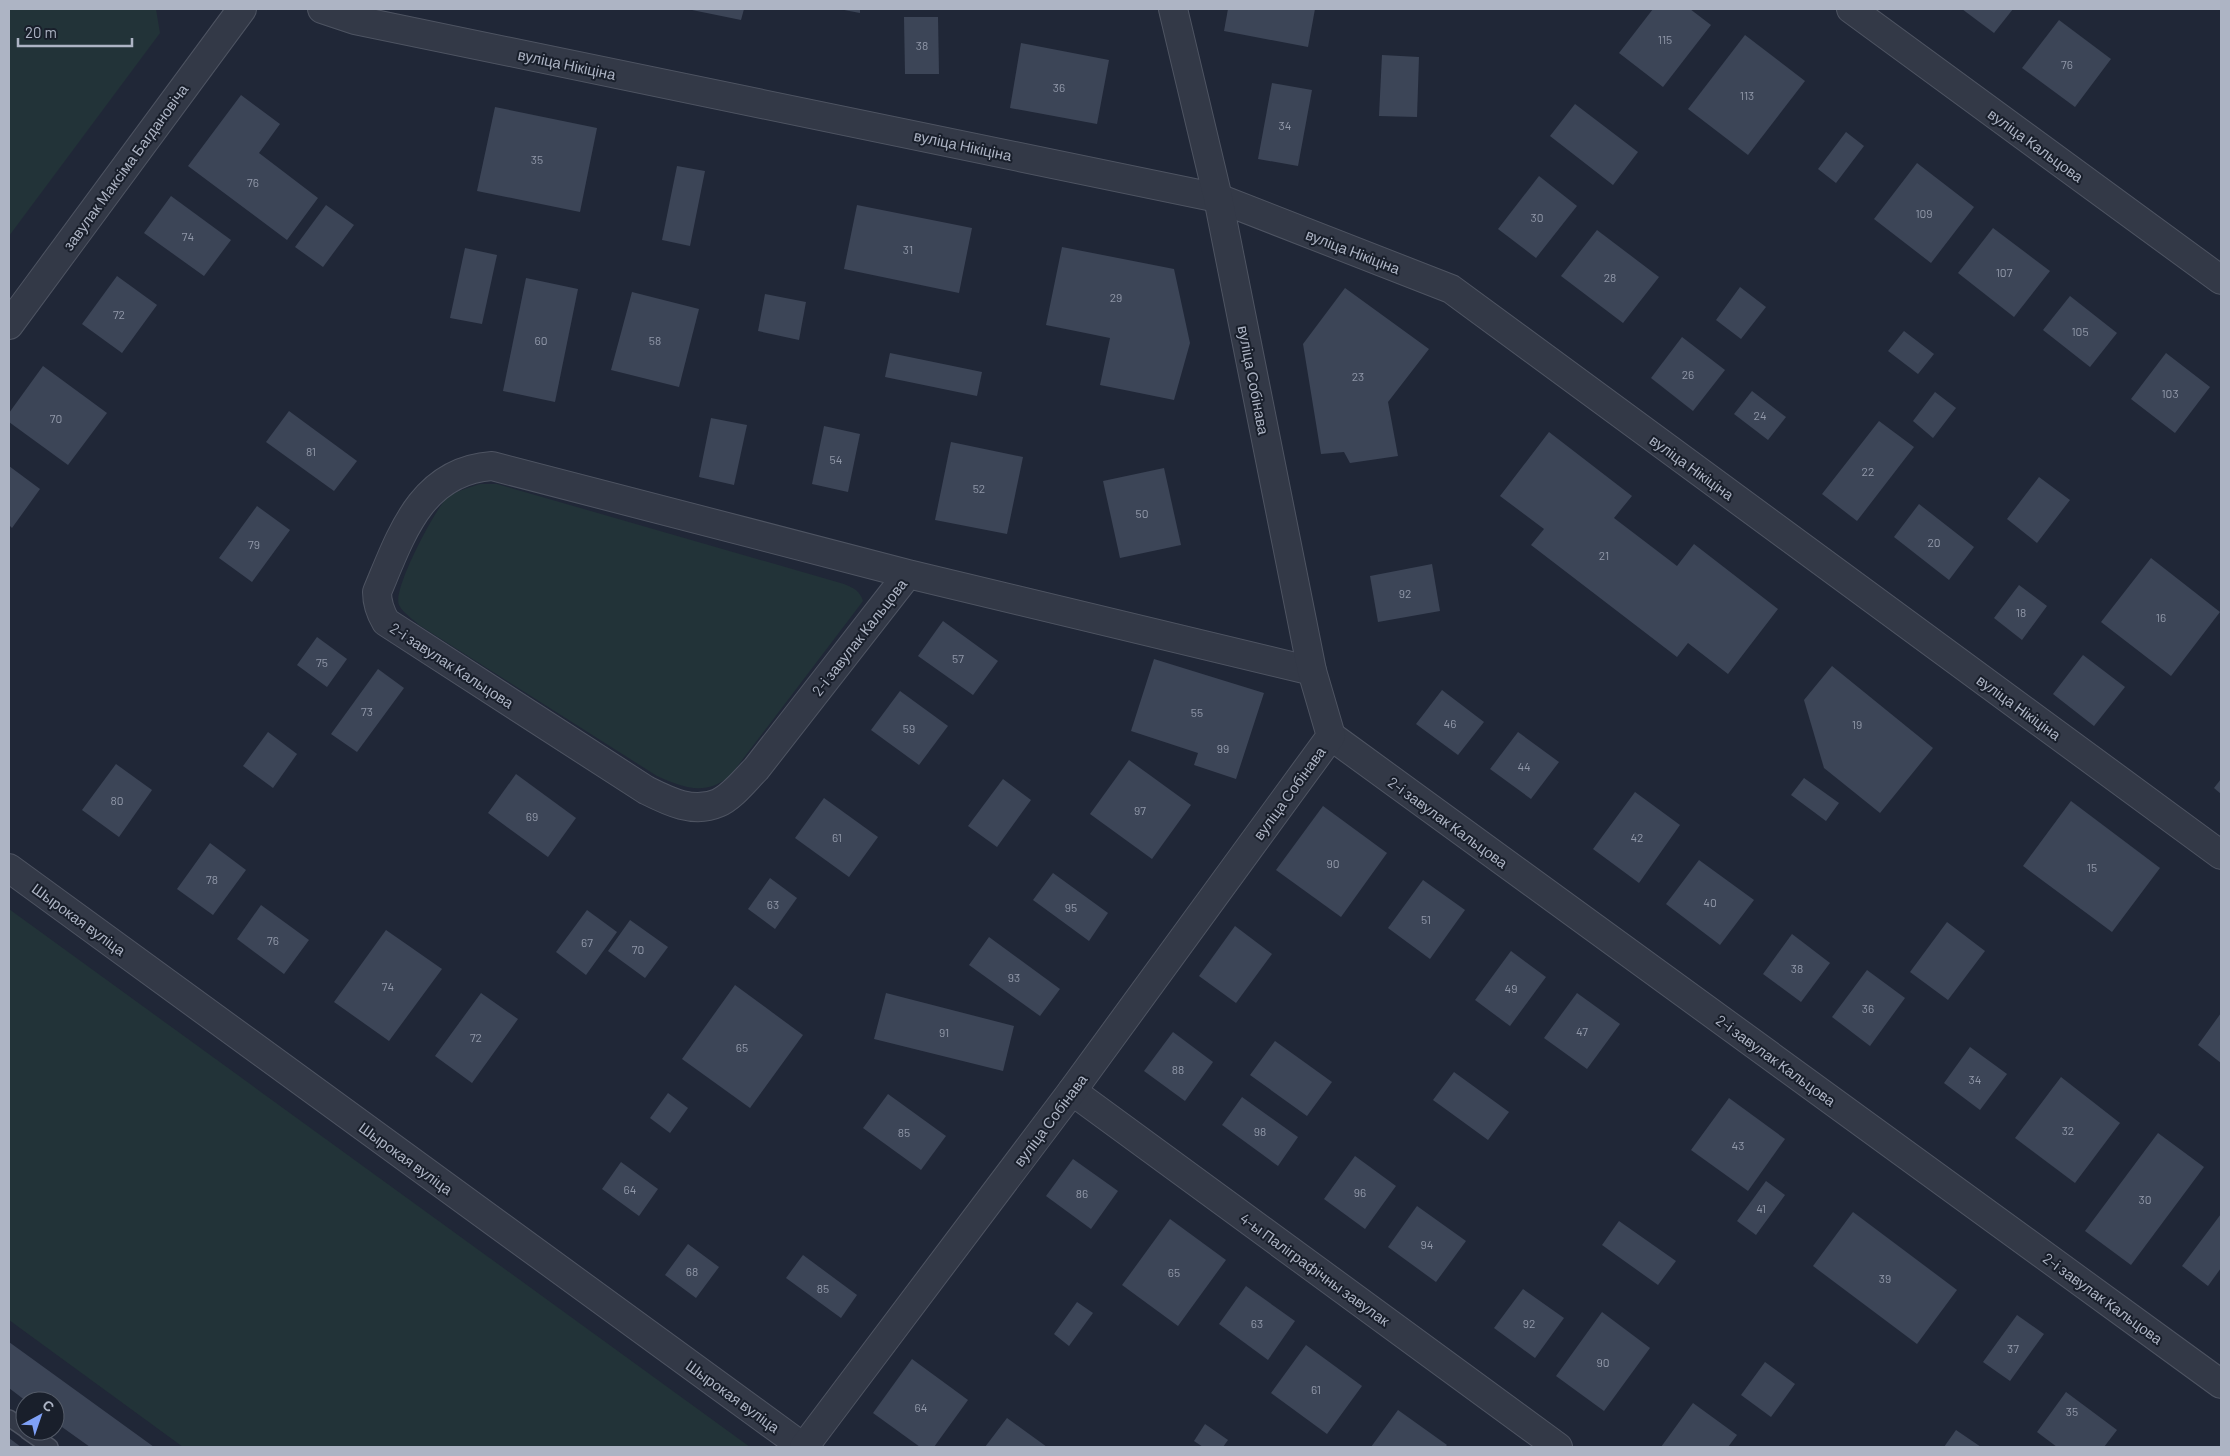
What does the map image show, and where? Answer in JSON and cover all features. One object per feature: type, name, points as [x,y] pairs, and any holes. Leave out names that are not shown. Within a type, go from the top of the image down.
[{"type":"street","name":"завулак Максіма Багдановіча","points":[[9,325],[242,9]]},
{"type":"street","name":"вуліца Нікіціна","points":[[322,9],[355,20],[1218,198],[1451,289],[2221,855]]},
{"type":"street","name":"вуліца Собінава","points":[[804,1447],[1072,1091],[1330,736],[1312,671],[1218,198],[1173,9]]},
{"type":"street","name":"вуліца Кальцова","points":[[1850,9],[2221,280]]},
{"type":"street","name":"2-і завулак Кальцова","points":[[908,574],[756,769],[730,795],[718,803],[689,807],[671,802],[646,790],[386,622],[379,611],[377,601],[377,592],[414,512],[431,492],[446,480],[464,470],[492,466],[908,574],[1312,671]]},
{"type":"street","name":"2-і завулак Кальцова","points":[[1330,736],[2221,1384]]},
{"type":"street","name":"Шырокая вуліца","points":[[9,868],[804,1447]]},
{"type":"street","name":"4-ы Паліграфічны завулак","points":[[1072,1091],[1558,1447]]},
{"type":"shaded area","points":[[9,9],[156,9],[160,33],[9,236]]},
{"type":"shaded area","points":[[480,484],[497,484],[844,584],[856,590],[863,601],[730,776],[712,786],[703,788],[685,787],[657,776],[419,625],[401,608],[398,597],[407,569],[423,535],[439,508],[453,494]]},
{"type":"shaded area","points":[[9,909],[750,1447],[183,1447],[9,1320]]},
{"type":"building","points":[[693,9],[744,9],[741,20]]},
{"type":"building","points":[[839,9],[860,9],[860,13]]},
{"type":"building","points":[[1228,9],[1315,9],[1308,47],[1224,31]]},
{"type":"building","points":[[1653,9],[1690,9],[1711,25],[1663,87],[1619,53]]},
{"type":"building","points":[[1962,9],[2013,9],[1994,33]]},
{"type":"building","points":[[904,17],[938,17],[939,74],[905,74]]},
{"type":"building","points":[[2059,20],[2111,59],[2075,107],[2022,68]]},
{"type":"building","points":[[1745,35],[1805,81],[1748,155],[1688,109]]},
{"type":"building","points":[[1021,43],[1109,60],[1097,124],[1010,108]]},
{"type":"building","points":[[1382,55],[1419,57],[1417,117],[1379,116]]},
{"type":"building","points":[[1272,83],[1312,90],[1298,166],[1258,159]]},
{"type":"building","points":[[241,95],[280,124],[259,153],[318,198],[287,240],[188,166]]},
{"type":"building","points":[[1575,104],[1638,152],[1613,185],[1550,136]]},
{"type":"building","points":[[495,107],[597,128],[580,212],[477,191]]},
{"type":"building","points":[[1846,132],[1864,146],[1836,183],[1818,169]]},
{"type":"building","points":[[1917,163],[1974,207],[1931,263],[1874,219]]},
{"type":"building","points":[[677,166],[705,171],[690,246],[662,240]]},
{"type":"building","points":[[1539,176],[1577,206],[1536,258],[1498,229]]},
{"type":"building","points":[[171,196],[231,240],[204,276],[144,233]]},
{"type":"building","points":[[326,205],[354,225],[323,267],[295,247]]},
{"type":"building","points":[[857,205],[972,228],[959,293],[844,269]]},
{"type":"building","points":[[1993,228],[2050,271],[2014,317],[1958,273]]},
{"type":"building","points":[[1597,230],[1659,277],[1623,323],[1561,276]]},
{"type":"building","points":[[1062,247],[1174,269],[1190,343],[1174,400],[1100,385],[1110,338],[1046,325]]},
{"type":"building","points":[[465,248],[497,255],[482,324],[450,318]]},
{"type":"building","points":[[117,276],[157,305],[122,353],[82,324]]},
{"type":"building","points":[[526,278],[578,289],[555,402],[503,391]]},
{"type":"building","points":[[1740,287],[1766,307],[1741,339],[1716,320]]},
{"type":"building","points":[[1345,288],[1429,349],[1388,402],[1398,456],[1350,463],[1344,452],[1321,454],[1303,344]]},
{"type":"building","points":[[632,292],[699,309],[679,387],[611,370]]},
{"type":"building","points":[[765,294],[806,302],[799,340],[758,331]]},
{"type":"building","points":[[2070,296],[2117,333],[2090,367],[2043,330]]},
{"type":"building","points":[[1904,331],[1934,354],[1918,374],[1888,351]]},
{"type":"building","points":[[1682,337],[1725,370],[1693,411],[1651,378]]},
{"type":"building","points":[[890,353],[982,372],[977,396],[885,377]]},
{"type":"building","points":[[2166,353],[2210,387],[2175,433],[2131,399]]},
{"type":"building","points":[[43,366],[107,413],[68,465],[9,422],[9,413]]},
{"type":"building","points":[[1752,391],[1786,417],[1768,440],[1734,414]]},
{"type":"building","points":[[1935,392],[1956,408],[1933,438],[1913,421]]},
{"type":"building","points":[[289,411],[357,461],[334,491],[266,442]]},
{"type":"building","points":[[711,418],[747,425],[734,485],[699,477]]},
{"type":"building","points":[[1879,421],[1914,447],[1857,521],[1822,494]]},
{"type":"building","points":[[824,426],[860,434],[848,492],[812,484]]},
{"type":"building","points":[[1549,432],[1632,496],[1614,518],[1677,566],[1694,544],[1778,609],[1728,674],[1688,643],[1677,657],[1531,545],[1544,529],[1500,496]]},
{"type":"building","points":[[951,442],[1023,457],[1007,534],[935,520]]},
{"type":"building","points":[[9,466],[40,489],[12,528],[9,525]]},
{"type":"building","points":[[1164,468],[1181,545],[1120,558],[1103,481]]},
{"type":"building","points":[[2039,477],[2070,500],[2037,543],[2007,519]]},
{"type":"building","points":[[1919,504],[1974,547],[1949,580],[1894,537]]},
{"type":"building","points":[[257,506],[290,530],[252,582],[219,558]]},
{"type":"building","points":[[2151,558],[2220,612],[2171,676],[2101,622]]},
{"type":"building","points":[[1432,564],[1440,611],[1378,622],[1370,576]]},
{"type":"building","points":[[2019,585],[2047,606],[2022,640],[1994,618]]},
{"type":"building","points":[[943,621],[998,661],[973,695],[918,656]]},
{"type":"building","points":[[317,637],[347,659],[327,687],[297,665]]},
{"type":"building","points":[[2083,655],[2125,687],[2094,726],[2053,694]]},
{"type":"building","points":[[1154,659],[1264,693],[1236,779],[1194,765],[1198,753],[1131,731]]},
{"type":"building","points":[[1832,666],[1933,748],[1880,813],[1824,768],[1804,700]]},
{"type":"building","points":[[378,669],[404,688],[357,752],[331,734]]},
{"type":"building","points":[[1442,690],[1484,722],[1458,755],[1416,724]]},
{"type":"building","points":[[900,691],[948,726],[919,765],[871,730]]},
{"type":"building","points":[[268,732],[297,754],[273,788],[243,766]]},
{"type":"building","points":[[1518,732],[1559,762],[1531,799],[1490,769]]},
{"type":"building","points":[[1129,760],[1191,805],[1152,859],[1090,814]]},
{"type":"building","points":[[116,764],[152,790],[119,837],[82,810]]},
{"type":"building","points":[[516,774],[576,818],[548,857],[488,813]]},
{"type":"building","points":[[1804,778],[1839,803],[1826,821],[1791,795]]},
{"type":"building","points":[[1003,779],[1031,800],[997,847],[968,826]]},
{"type":"building","points":[[2221,779],[2221,794],[2214,788]]},
{"type":"building","points":[[1635,792],[1680,825],[1639,883],[1593,849]]},
{"type":"building","points":[[824,798],[878,837],[849,877],[795,838]]},
{"type":"building","points":[[2071,801],[2160,868],[2112,932],[2023,866]]},
{"type":"building","points":[[1323,806],[1387,853],[1341,917],[1276,870]]},
{"type":"building","points":[[210,843],[246,870],[213,915],[177,889]]},
{"type":"building","points":[[1699,860],[1754,900],[1720,945],[1666,904]]},
{"type":"building","points":[[1053,873],[1108,913],[1089,941],[1033,900]]},
{"type":"building","points":[[770,878],[797,898],[775,929],[748,909]]},
{"type":"building","points":[[1423,880],[1465,910],[1430,959],[1388,928]]},
{"type":"building","points":[[261,905],[309,940],[284,974],[237,939]]},
{"type":"building","points":[[587,910],[617,932],[586,975],[556,952]]},
{"type":"building","points":[[630,920],[668,947],[645,978],[608,951]]},
{"type":"building","points":[[1947,922],[1985,951],[1948,1000],[1910,972]]},
{"type":"building","points":[[1235,926],[1272,954],[1236,1003],[1199,976]]},
{"type":"building","points":[[386,930],[442,969],[389,1041],[334,1002]]},
{"type":"building","points":[[1792,934],[1830,963],[1801,1002],[1763,974]]},
{"type":"building","points":[[989,937],[1060,989],[1040,1016],[969,965]]},
{"type":"building","points":[[1511,951],[1546,977],[1510,1026],[1475,1000]]},
{"type":"building","points":[[1867,970],[1905,998],[1870,1046],[1832,1017]]},
{"type":"building","points":[[735,985],[803,1035],[750,1108],[682,1059]]},
{"type":"building","points":[[481,993],[518,1019],[472,1083],[435,1056]]},
{"type":"building","points":[[886,993],[1014,1026],[1003,1071],[874,1039]]},
{"type":"building","points":[[1577,993],[1620,1024],[1587,1069],[1544,1038]]},
{"type":"building","points":[[2221,1013],[2221,1063],[2198,1045]]},
{"type":"building","points":[[1173,1032],[1213,1062],[1185,1101],[1144,1071]]},
{"type":"building","points":[[1275,1041],[1332,1082],[1307,1116],[1250,1075]]},
{"type":"building","points":[[1970,1047],[2007,1074],[1980,1110],[1944,1083]]},
{"type":"building","points":[[1454,1072],[1509,1112],[1488,1140],[1433,1100]]},
{"type":"building","points":[[2061,1077],[2120,1123],[2075,1183],[2015,1138]]},
{"type":"building","points":[[668,1093],[688,1108],[670,1133],[650,1118]]},
{"type":"building","points":[[888,1094],[946,1136],[921,1170],[863,1128]]},
{"type":"building","points":[[1242,1097],[1298,1137],[1278,1166],[1222,1125]]},
{"type":"building","points":[[1729,1098],[1785,1139],[1748,1191],[1691,1150]]},
{"type":"building","points":[[2158,1133],[2204,1167],[2131,1265],[2085,1231]]},
{"type":"building","points":[[1355,1156],[1396,1186],[1365,1229],[1324,1199]]},
{"type":"building","points":[[1073,1159],[1118,1191],[1091,1229],[1046,1196]]},
{"type":"building","points":[[621,1162],[658,1189],[639,1216],[602,1189]]},
{"type":"building","points":[[1766,1181],[1785,1195],[1756,1235],[1737,1221]]},
{"type":"building","points":[[1417,1206],[1466,1241],[1436,1282],[1388,1247]]},
{"type":"building","points":[[1853,1212],[1957,1290],[1917,1344],[1813,1266]]},
{"type":"building","points":[[2221,1214],[2221,1268],[2208,1286],[2182,1266]]},
{"type":"building","points":[[1170,1219],[1226,1260],[1178,1326],[1122,1285]]},
{"type":"building","points":[[1619,1221],[1676,1261],[1658,1285],[1602,1245]]},
{"type":"building","points":[[688,1244],[719,1267],[696,1298],[665,1275]]},
{"type":"building","points":[[803,1255],[857,1295],[841,1318],[786,1278]]},
{"type":"building","points":[[1246,1286],[1295,1321],[1268,1360],[1219,1324]]},
{"type":"building","points":[[1523,1289],[1564,1318],[1535,1358],[1494,1328]]},
{"type":"building","points":[[1077,1302],[1093,1313],[1069,1346],[1054,1334]]},
{"type":"building","points":[[1602,1312],[1650,1348],[1604,1411],[1556,1376]]},
{"type":"building","points":[[2017,1315],[2044,1334],[2010,1381],[1983,1362]]},
{"type":"building","points":[[9,1342],[154,1447],[90,1447],[65,1429],[65,1391],[15,1391],[15,1393],[9,1388]]},
{"type":"building","points":[[1306,1345],[1362,1386],[1327,1434],[1271,1393]]},
{"type":"building","points":[[912,1359],[968,1400],[934,1447],[920,1447],[873,1413]]},
{"type":"building","points":[[1765,1362],[1795,1384],[1771,1417],[1741,1395]]},
{"type":"building","points":[[2066,1392],[2117,1430],[2104,1447],[2057,1447],[2037,1432]]},
{"type":"building","points":[[1693,1403],[1737,1435],[1728,1447],[1661,1447]]},
{"type":"building","points":[[1398,1410],[1447,1445],[1445,1447],[1371,1447]]},
{"type":"building","points":[[1007,1418],[1047,1447],[985,1447]]},
{"type":"building","points":[[1205,1424],[1228,1440],[1223,1447],[1203,1447],[1194,1441]]},
{"type":"building","points":[[1956,1430],[1981,1447],[1944,1447]]},
{"type":"building","points":[[9,1438],[21,1447],[9,1447]]}]
